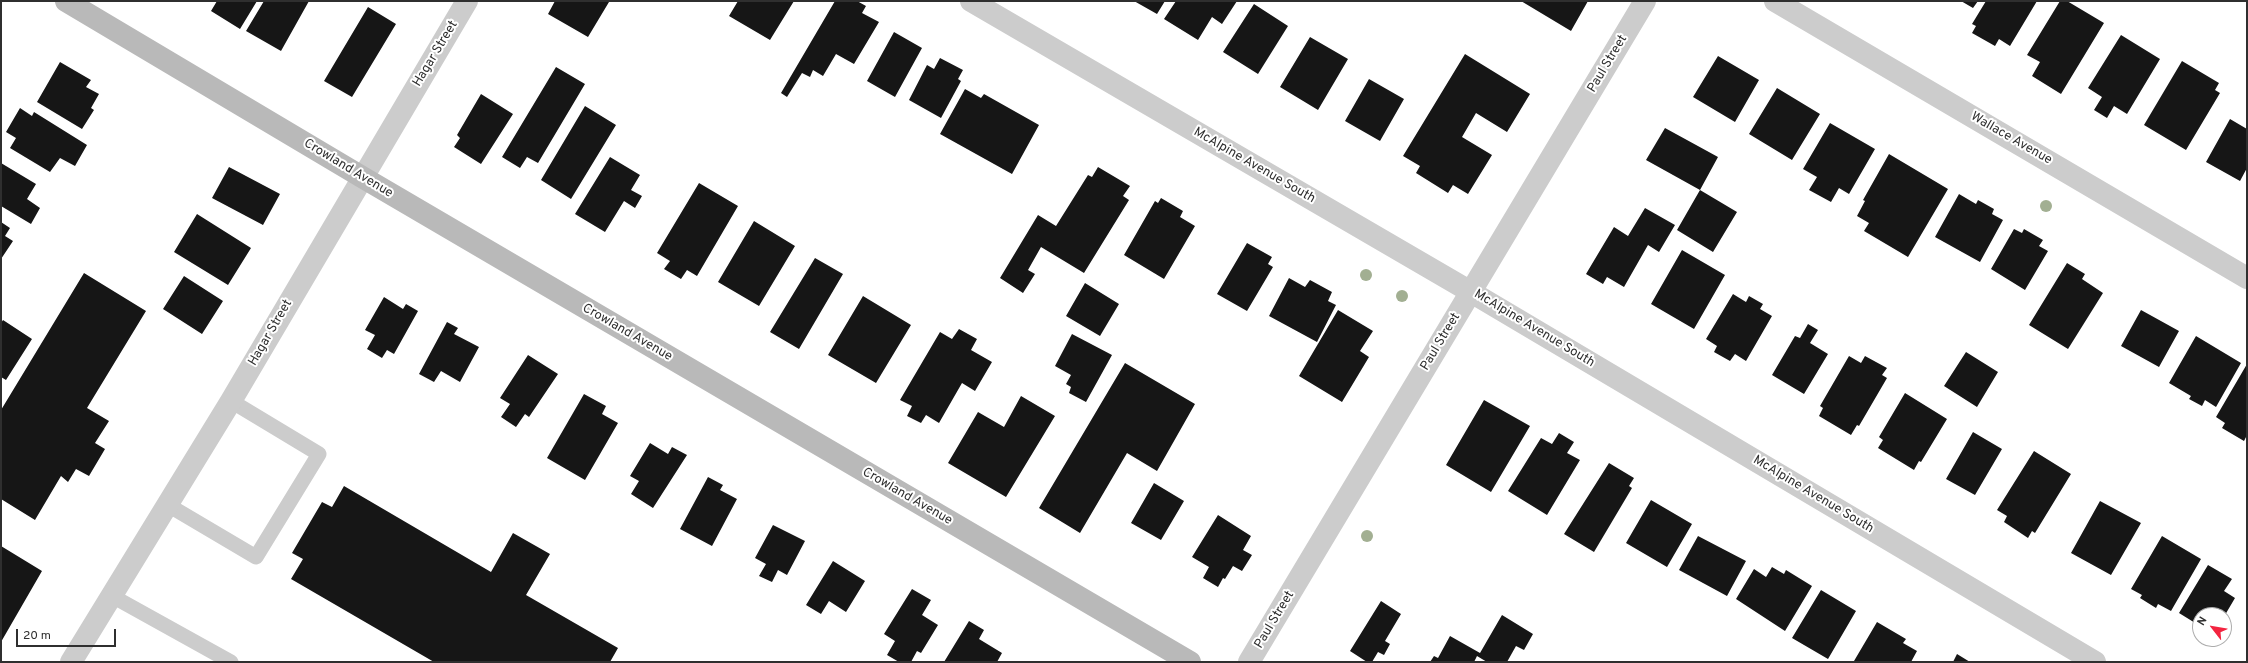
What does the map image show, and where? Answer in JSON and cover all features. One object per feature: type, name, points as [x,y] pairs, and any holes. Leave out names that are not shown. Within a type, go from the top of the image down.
[{"type":"main road","name":"Crowland Avenue","points":[[66,1],[362,177],[1190,662]]},
{"type":"street","name":"Hagar Street","points":[[71,662],[231,401],[467,1]]},
{"type":"street","name":"McAlpine Avenue South","points":[[971,1],[1471,292],[2095,662]]},
{"type":"street","name":"Paul Street","points":[[1249,662],[1645,1]]},
{"type":"street","name":"Wallace Avenue","points":[[1776,1],[2247,278]]},
{"type":"lane","points":[[168,505],[256,557],[319,454],[231,401]]},
{"type":"lane","points":[[112,596],[231,662]]},
{"type":"building","points":[[217,1],[257,1],[240,29],[211,11]]},
{"type":"building","points":[[264,1],[309,1],[281,51],[246,31]]},
{"type":"building","points":[[555,1],[609,2],[588,37],[548,14]]},
{"type":"building","points":[[738,1],[794,1],[770,40],[729,16]]},
{"type":"building","points":[[835,1],[857,1],[866,6],[862,13],[879,22],[854,64],[836,54],[823,76],[813,70],[810,77],[802,73],[787,97],[781,93]]},
{"type":"building","points":[[1134,1],[1165,1],[1157,14]]},
{"type":"building","points":[[1176,1],[1237,1],[1222,24],[1212,17],[1198,40],[1164,19]]},
{"type":"building","points":[[1521,1],[1588,1],[1571,31]]},
{"type":"building","points":[[1961,1],[1978,1],[1973,8]]},
{"type":"building","points":[[1986,1],[2037,1],[2010,46],[1999,39],[1995,46],[1972,33],[1976,26],[1972,24]]},
{"type":"building","points":[[2060,1],[2067,1],[2104,23],[2061,94],[2032,76],[2040,62],[2027,55]]},
{"type":"building","points":[[1254,4],[1288,26],[1258,74],[1223,52]]},
{"type":"building","points":[[368,7],[396,24],[352,97],[324,81]]},
{"type":"building","points":[[894,32],[922,48],[895,97],[867,81]]},
{"type":"building","points":[[2121,35],[2160,59],[2127,114],[2114,106],[2107,118],[2094,110],[2102,97],[2088,88]]},
{"type":"building","points":[[1310,37],[1348,59],[1318,110],[1280,87]]},
{"type":"building","points":[[1465,54],[1530,94],[1507,132],[1476,113],[1462,137],[1492,155],[1468,194],[1453,185],[1448,193],[1416,173],[1420,166],[1403,156]]},
{"type":"building","points":[[1718,56],[1759,80],[1735,122],[1693,97]]},
{"type":"building","points":[[940,58],[963,70],[958,79],[961,81],[941,118],[909,100],[927,65],[934,69]]},
{"type":"building","points":[[2182,61],[2219,83],[2215,90],[2220,93],[2186,150],[2144,125]]},
{"type":"building","points":[[60,62],[91,80],[86,87],[99,94],[91,108],[94,110],[82,129],[37,102]]},
{"type":"building","points":[[556,67],[585,84],[538,163],[527,157],[520,168],[502,157]]},
{"type":"building","points":[[1369,79],[1404,99],[1380,141],[1345,121]]},
{"type":"building","points":[[1777,88],[1820,114],[1792,160],[1749,134]]},
{"type":"building","points":[[965,89],[981,98],[984,94],[1039,125],[1012,174],[940,134]]},
{"type":"building","points":[[481,94],[513,114],[481,164],[454,147],[460,138],[457,135]]},
{"type":"building","points":[[585,106],[616,125],[571,199],[541,180]]},
{"type":"building","points":[[20,108],[32,116],[34,112],[87,145],[75,166],[60,158],[50,172],[10,148],[16,138],[6,132]]},
{"type":"building","points":[[2230,119],[2247,129],[2247,168],[2240,181],[2206,162]]},
{"type":"building","points":[[1830,123],[1875,149],[1849,194],[1839,188],[1831,202],[1809,190],[1817,177],[1803,169]]},
{"type":"building","points":[[1665,128],[1718,157],[1700,190],[1646,160]]},
{"type":"building","points":[[1889,154],[1948,189],[1908,257],[1864,231],[1869,223],[1857,216],[1865,201],[1863,200]]},
{"type":"building","points":[[610,157],[640,175],[631,190],[642,196],[635,208],[624,201],[605,232],[575,214]]},
{"type":"building","points":[[1,163],[36,184],[27,199],[40,208],[31,224],[1,206]]},
{"type":"building","points":[[229,167],[280,194],[263,225],[212,198]]},
{"type":"building","points":[[1098,167],[1130,186],[1123,196],[1129,200],[1084,273],[1041,247],[1028,270],[1035,274],[1023,293],[1000,278],[1038,215],[1056,226],[1088,175],[1092,177]]},
{"type":"building","points":[[699,183],[738,206],[697,276],[687,270],[681,279],[664,269],[670,261],[657,253]]},
{"type":"building","points":[[1700,190],[1737,212],[1713,252],[1677,230]]},
{"type":"building","points":[[1959,194],[1976,204],[1978,200],[1994,209],[1992,214],[2003,220],[1980,262],[1935,237]]},
{"type":"building","points":[[1161,198],[1183,211],[1180,217],[1195,226],[1164,279],[1124,255],[1155,201],[1158,203]]},
{"type":"building","points":[[1645,208],[1675,225],[1659,252],[1648,245],[1624,287],[1607,277],[1603,284],[1586,274],[1614,227],[1628,236]]},
{"type":"building","points":[[197,214],[251,248],[228,285],[174,252]]},
{"type":"building","points":[[754,221],[795,246],[759,306],[718,282]]},
{"type":"building","points":[[1,222],[10,228],[5,236],[13,241],[1,259]]},
{"type":"building","points":[[2014,229],[2022,233],[2024,229],[2043,240],[2039,246],[2048,251],[2025,290],[1991,269]]},
{"type":"building","points":[[1247,243],[1272,257],[1268,264],[1273,267],[1247,311],[1217,294]]},
{"type":"building","points":[[1682,250],[1725,275],[1694,329],[1651,304]]},
{"type":"building","points":[[815,258],[843,274],[799,349],[770,332]]},
{"type":"building","points":[[2067,263],[2085,274],[2082,279],[2103,293],[2068,349],[2029,325]]},
{"type":"building","points":[[84,273],[146,311],[87,408],[109,421],[95,443],[105,449],[89,476],[76,469],[68,482],[61,476],[35,520],[1,499],[1,410]]},
{"type":"building","points":[[184,276],[223,301],[202,334],[163,309]]},
{"type":"building","points":[[1289,278],[1305,287],[1310,280],[1332,292],[1328,301],[1336,305],[1317,342],[1269,316]]},
{"type":"building","points":[[1085,283],[1119,304],[1100,336],[1066,316]]},
{"type":"building","points":[[1733,294],[1746,302],[1749,296],[1763,304],[1760,309],[1772,316],[1746,361],[1735,354],[1730,361],[1714,352],[1717,346],[1706,339]]},
{"type":"building","points":[[863,296],[911,325],[876,383],[828,355]]},
{"type":"building","points":[[384,297],[403,309],[406,304],[418,311],[394,354],[387,350],[382,358],[367,349],[375,335],[365,330]]},
{"type":"building","points":[[1338,310],[1373,331],[1360,351],[1369,357],[1342,402],[1299,376]]},
{"type":"building","points":[[2141,310],[2179,331],[2159,367],[2121,346]]},
{"type":"building","points":[[3,320],[32,339],[6,380],[1,377],[1,323]]},
{"type":"building","points":[[447,322],[458,328],[454,334],[479,347],[460,382],[441,371],[434,382],[419,374]]},
{"type":"building","points":[[1808,324],[1818,330],[1810,343],[1828,354],[1804,394],[1772,375],[1795,336],[1800,338]]},
{"type":"building","points":[[959,329],[977,339],[971,350],[992,362],[975,391],[962,383],[939,423],[926,415],[921,423],[907,416],[912,406],[900,400],[940,332],[952,339]]},
{"type":"building","points":[[1072,334],[1112,355],[1086,402],[1069,393],[1071,387],[1066,384],[1071,375],[1055,366]]},
{"type":"building","points":[[2196,336],[2241,363],[2216,407],[2205,400],[2202,406],[2189,399],[2191,396],[2169,383]]},
{"type":"building","points":[[1966,352],[1998,372],[1977,407],[1944,386]]},
{"type":"building","points":[[528,355],[558,374],[529,417],[525,414],[516,427],[501,417],[510,404],[500,398]]},
{"type":"building","points":[[1849,356],[1861,363],[1865,356],[1887,368],[1882,375],[1887,378],[1859,426],[1857,425],[1851,435],[1819,416],[1823,408],[1820,406]]},
{"type":"building","points":[[1125,363],[1195,404],[1157,471],[1127,453],[1080,533],[1039,508]]},
{"type":"building","points":[[2247,364],[2247,435],[2244,441],[2222,428],[2225,423],[2216,417]]},
{"type":"building","points":[[1905,393],[1947,419],[1921,462],[1919,461],[1914,470],[1878,448],[1883,440],[1879,437]]},
{"type":"building","points":[[584,394],[606,406],[602,414],[618,423],[585,480],[547,458]]},
{"type":"building","points":[[1021,396],[1055,416],[1006,497],[948,463],[978,412],[1004,427]]},
{"type":"building","points":[[1484,400],[1530,426],[1491,492],[1446,465]]},
{"type":"building","points":[[1973,432],[2002,449],[1975,495],[1946,479]]},
{"type":"building","points":[[1559,433],[1574,442],[1567,453],[1580,460],[1547,515],[1508,491],[1541,438],[1552,444]]},
{"type":"building","points":[[650,443],[668,454],[672,447],[687,455],[653,508],[631,494],[639,481],[630,476]]},
{"type":"building","points":[[2034,451],[2071,474],[2035,533],[2032,531],[2028,538],[2004,522],[2007,516],[1997,510]]},
{"type":"building","points":[[1609,463],[1634,478],[1629,486],[1632,488],[1594,552],[1564,534]]},
{"type":"building","points":[[708,477],[723,485],[720,490],[737,499],[712,546],[680,529]]},
{"type":"building","points":[[1154,483],[1184,501],[1161,540],[1131,523]]},
{"type":"building","points":[[344,486],[491,572],[513,533],[550,554],[526,595],[618,648],[610,662],[434,662],[291,579],[303,559],[292,553],[322,502],[332,507]]},
{"type":"building","points":[[1651,500],[1692,524],[1667,567],[1626,543]]},
{"type":"building","points":[[2100,501],[2141,523],[2111,575],[2071,553]]},
{"type":"building","points":[[1218,515],[1251,536],[1243,550],[1252,555],[1242,571],[1233,566],[1218,587],[1203,578],[1209,567],[1192,557]]},
{"type":"building","points":[[773,525],[805,541],[787,575],[778,570],[772,582],[759,576],[766,564],[755,558]]},
{"type":"building","points":[[1698,536],[1746,561],[1727,596],[1679,570]]},
{"type":"building","points":[[2162,536],[2201,559],[2171,611],[2158,604],[2156,608],[2140,598],[2142,595],[2131,589]]},
{"type":"building","points":[[1,546],[42,571],[1,642]]},
{"type":"building","points":[[833,561],[865,581],[846,612],[829,601],[821,614],[806,605]]},
{"type":"building","points":[[2208,565],[2232,579],[2224,591],[2235,598],[2230,607],[2192,607],[2192,621],[2179,613]]},
{"type":"building","points":[[1772,567],[1784,574],[1786,570],[1812,586],[1785,631],[1736,599],[1754,569],[1766,577]]},
{"type":"building","points":[[912,589],[931,600],[922,615],[938,625],[921,653],[917,651],[911,662],[899,662],[887,655],[895,641],[884,634]]},
{"type":"building","points":[[1821,590],[1856,611],[1828,659],[1792,638]]},
{"type":"building","points":[[1381,601],[1401,614],[1385,641],[1390,644],[1384,655],[1378,652],[1372,662],[1367,662],[1350,651]]},
{"type":"building","points":[[1502,615],[1533,634],[1524,650],[1516,646],[1507,662],[1487,662],[1477,656],[1474,662],[1430,662],[1434,656],[1438,658],[1450,636],[1480,653]]},
{"type":"building","points":[[969,621],[984,630],[979,639],[1002,653],[997,662],[944,662]]},
{"type":"building","points":[[1877,622],[1906,639],[1903,643],[1917,651],[1911,662],[1854,661]]},
{"type":"building","points":[[1957,654],[1970,662],[1953,662]]}]
